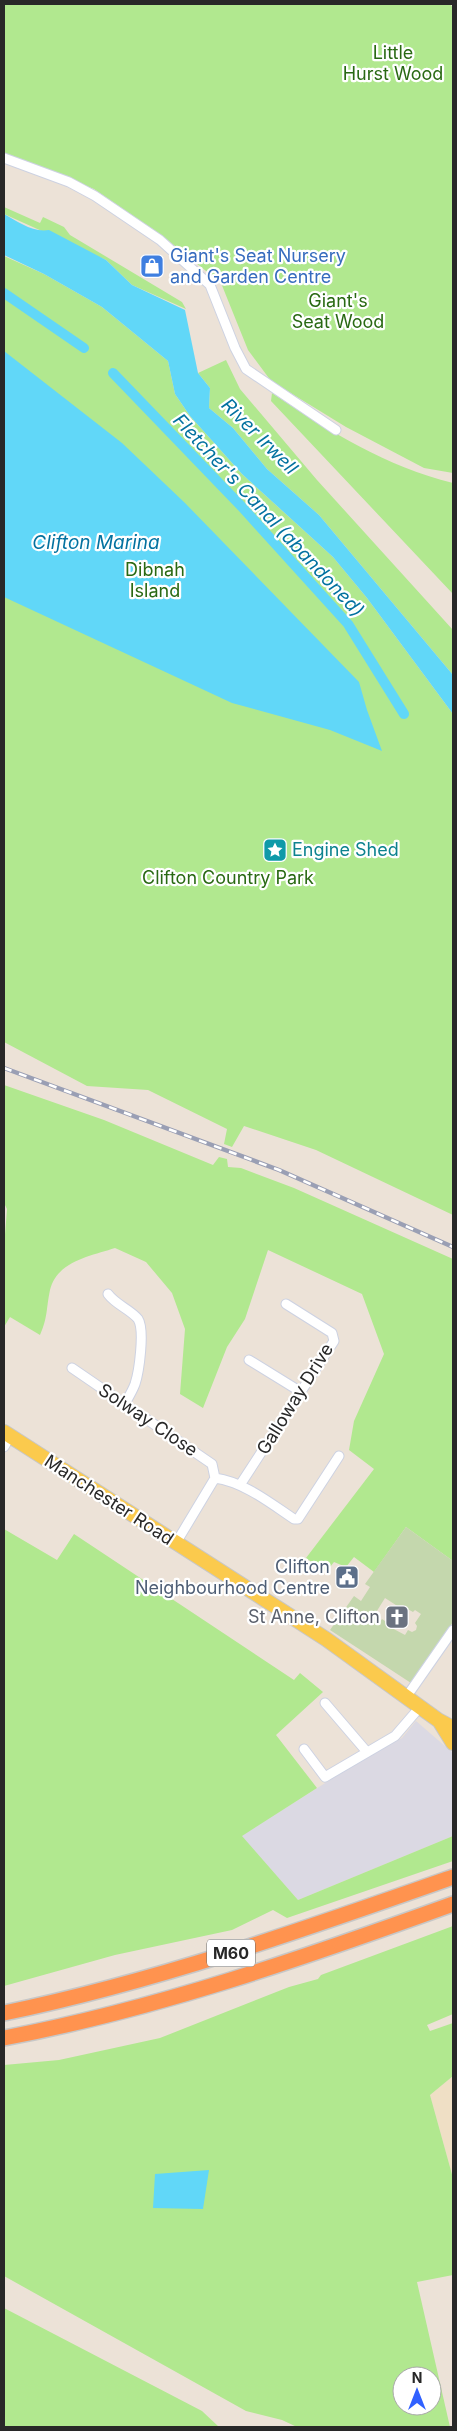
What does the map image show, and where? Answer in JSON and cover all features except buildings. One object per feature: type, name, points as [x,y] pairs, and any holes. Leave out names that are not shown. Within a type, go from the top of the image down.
[{"type":"highway","name":"M60","points":[[4,2013],[173,1971],[292,1933],[453,1877]]},
{"type":"highway","name":"M60","points":[[4,2038],[121,2010],[201,1988],[270,1967],[453,1904]]},
{"type":"main road","name":"Manchester Road","points":[[6,1439],[176,1543],[326,1639],[438,1720],[453,1728]]},
{"type":"main road","name":"Manchester Road","points":[[438,1720],[453,1743]]},
{"type":"street","points":[[4,158],[69,182],[95,196],[160,240],[210,285],[235,348],[246,369],[336,430]]},
{"type":"street","points":[[108,1294],[113,1301],[137,1318],[141,1326],[139,1370],[134,1387],[124,1405]]},
{"type":"street","name":"Galloway Drive","points":[[240,1485],[334,1342],[332,1333],[286,1304]]},
{"type":"street","points":[[249,1360],[301,1392]]},
{"type":"street","name":"Solway Close","points":[[72,1368],[212,1464],[215,1478]]},
{"type":"street","points":[[176,1543],[215,1478],[228,1480],[240,1485],[294,1519],[298,1519],[340,1456]]},
{"type":"street","points":[[407,1696],[453,1630]]},
{"type":"street","points":[[325,1703],[367,1752]]},
{"type":"street","points":[[304,1749],[325,1777],[395,1736],[420,1707]]},
{"type":"shaded area","points":[[416,1721],[453,1753],[453,1836],[298,1900],[241,1836],[373,1753],[402,1738]]},
{"type":"shaded area","points":[[453,2076],[453,2178],[430,2095]]},
{"type":"green space","name":"Giant's Seat Wood","points":[[4,4],[450,4],[453,8],[453,473],[424,468],[346,427],[271,381],[248,350],[221,283],[170,242],[94,189],[4,155]]},
{"type":"green space","points":[[4,207],[40,223],[43,217],[64,227],[70,235],[182,302],[186,309],[132,285],[106,260],[4,214]]},
{"type":"green space","name":"Clifton Country Park","points":[[4,256],[44,274],[102,307],[168,361],[175,394],[190,416],[242,474],[333,557],[367,598],[453,714],[453,1215],[316,1150],[244,1126],[232,1147],[224,1144],[227,1129],[148,1090],[87,1086],[4,1042]]},
{"type":"green space","points":[[226,360],[240,389],[317,480],[453,630],[453,675],[319,515],[267,469],[233,428],[209,408],[210,388],[198,373]]},
{"type":"green space","points":[[272,393],[337,434],[382,458],[405,468],[453,483],[453,594],[271,401]]},
{"type":"green space","points":[[4,1085],[104,1120],[213,1165],[219,1157],[227,1159],[228,1167],[241,1168],[294,1188],[453,1259],[453,1561],[406,1527],[374,1572],[354,1557],[346,1567],[334,1562],[326,1572],[306,1558],[374,1469],[349,1450],[354,1421],[384,1354],[362,1294],[268,1250],[245,1319],[227,1347],[203,1408],[180,1394],[185,1329],[172,1293],[146,1262],[115,1248],[76,1261],[60,1272],[50,1290],[46,1318],[40,1335],[10,1317],[4,1327],[4,1247],[7,1209],[4,1203]]},
{"type":"green space","points":[[406,1527],[453,1561],[453,1622],[411,1683],[330,1630],[354,1596],[361,1601],[370,1587],[365,1584]],"holes":[[[385,1598],[402,1609],[404,1607],[421,1614],[415,1623],[417,1626],[416,1630],[412,1632],[408,1630],[405,1635],[390,1627],[391,1625],[382,1619],[380,1622],[375,1619],[375,1614]]]},
{"type":"green space","points":[[4,1529],[57,1560],[74,1534],[294,1680],[300,1673],[323,1692],[276,1735],[317,1788],[242,1836],[298,1900],[453,1836],[453,1861],[287,1918],[273,1910],[232,1930],[115,1955],[4,1986]]},
{"type":"green space","points":[[453,1926],[453,2014],[427,2025],[430,2031],[453,2023],[453,2076],[430,2095],[453,2178],[453,2275],[417,2282],[436,2366],[392,2366],[392,2416],[442,2416],[442,2392],[450,2427],[297,2427],[282,2420],[246,2411],[4,2276],[4,2065],[59,2060],[160,2038],[289,1987],[318,1979],[321,1975]]},
{"type":"green space","points":[[4,2308],[202,2411],[219,2427],[4,2427]]},
{"type":"water","points":[[4,214],[31,228],[49,230],[106,260],[132,285],[185,310],[198,373],[210,388],[209,408],[233,428],[267,469],[319,515],[453,675],[453,714],[367,598],[333,557],[242,474],[190,416],[175,394],[168,361],[102,307],[44,274],[4,255]]},
{"type":"water","name":"Clifton Marina","points":[[4,351],[122,443],[185,503],[359,682],[382,751],[330,730],[232,703],[4,597]]},
{"type":"water","points":[[209,2170],[203,2209],[153,2208],[155,2174]]},
{"type":"waterway","name":"Fletcher's Canal (abandoned)","points":[[4,293],[84,348]]},
{"type":"waterway","name":"Fletcher's Canal (abandoned)","points":[[113,373],[242,507],[348,624],[404,714]]},
{"type":"railway","points":[[4,1068],[279,1170],[453,1247]]},
{"type":"place","name":"Giant's Seat Nursery and Garden Centre","points":[[152,266]]},
{"type":"place","name":"Engine Shed","points":[[275,850]]},
{"type":"place","name":"Clifton Neighbourhood Centre","points":[[347,1577]]},
{"type":"place","name":"St Anne, Clifton","points":[[397,1617]]},
{"type":"park label","name":"Little Hurst Wood","points":[[393,63]]},
{"type":"park label","name":"Dibnah Island","points":[[155,580]]},
{"type":"water label","name":"River Irwell","points":[[260,436]]}]
